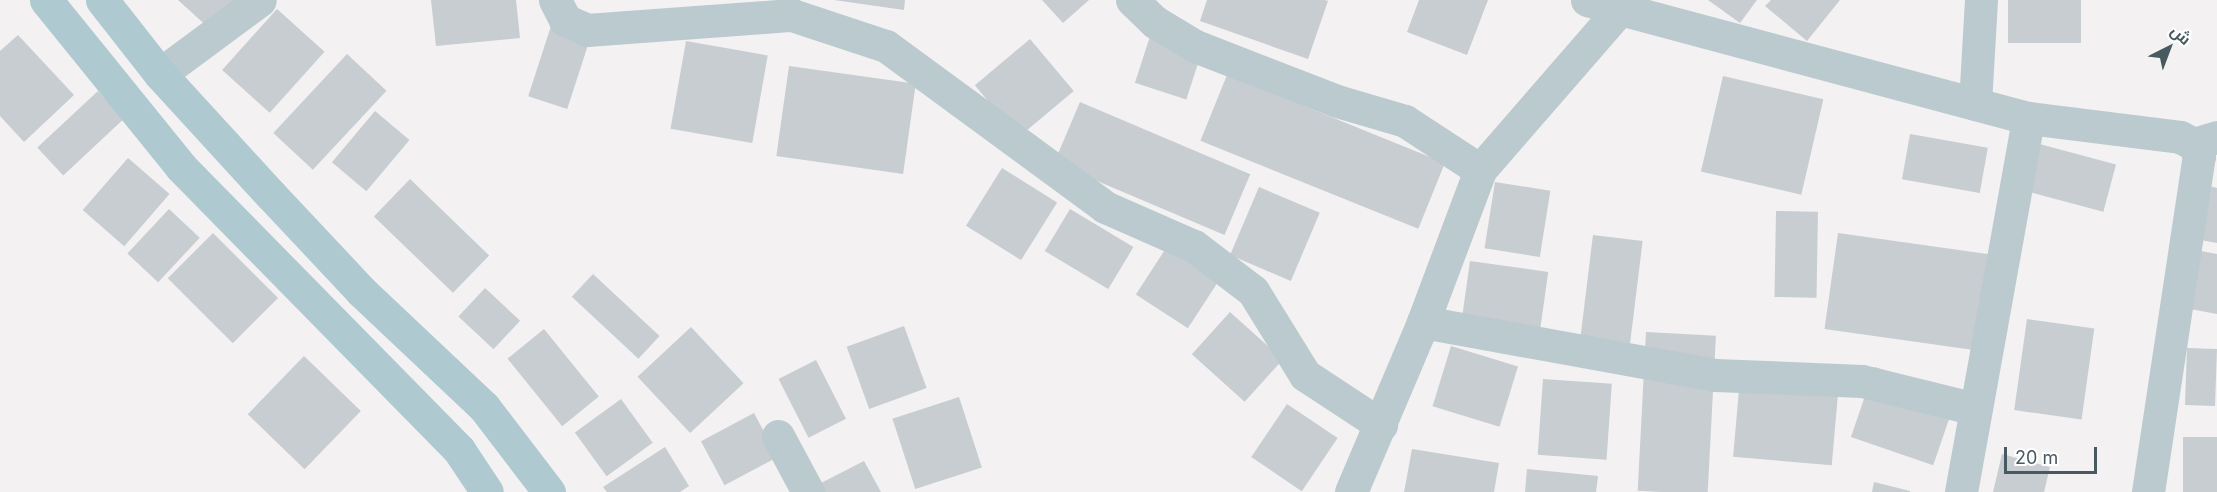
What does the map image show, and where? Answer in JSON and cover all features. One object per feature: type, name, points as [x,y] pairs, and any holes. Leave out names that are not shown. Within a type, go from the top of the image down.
[{"type":"main road","points":[[46,0],[181,167],[459,450],[487,492]]},
{"type":"main road","points":[[102,0],[160,74],[361,291],[484,407],[549,492]]},
{"type":"street","points":[[160,74],[260,0]]},
{"type":"street","points":[[555,0],[566,20],[587,30],[792,15],[886,46],[1105,207],[1194,246],[1253,291],[1305,375],[1381,425]]},
{"type":"street","points":[[1132,0],[1155,22],[1195,46],[1337,101],[1405,121],[1480,170]]},
{"type":"street","points":[[1587,0],[1619,5],[2028,118],[2205,140],[2199,156],[2148,492]]},
{"type":"street","points":[[1975,104],[1981,0]]},
{"type":"street","points":[[1351,492],[1423,322],[1480,170],[1619,5]]},
{"type":"street","points":[[1961,492],[2028,118]]},
{"type":"street","points":[[1423,322],[1715,375],[1862,381],[1976,409]]},
{"type":"street","points":[[778,435],[808,492]]},
{"type":"building","points":[[178,0],[238,0],[211,30]]},
{"type":"building","points":[[431,0],[516,0],[520,38],[436,46]]},
{"type":"building","points":[[834,0],[905,0],[904,10]]},
{"type":"building","points":[[1042,0],[1089,0],[1063,23]]},
{"type":"building","points":[[1207,0],[1328,1],[1308,59],[1200,21]]},
{"type":"building","points":[[1419,0],[1488,0],[1467,55],[1407,32]]},
{"type":"building","points":[[1708,0],[1757,0],[1740,23]]},
{"type":"building","points":[[1771,0],[1840,0],[1807,41],[1765,6]]},
{"type":"building","points":[[2008,0],[2081,0],[2081,43],[2008,43]]},
{"type":"building","points":[[277,9],[325,52],[270,113],[222,70]]},
{"type":"building","points":[[1155,21],[1206,38],[1186,100],[1135,83]]},
{"type":"building","points":[[552,23],[591,36],[567,109],[528,96]]},
{"type":"building","points":[[18,35],[74,95],[24,142],[0,116],[0,51]]},
{"type":"building","points":[[1030,39],[1074,91],[1019,137],[975,85]]},
{"type":"building","points":[[686,41],[768,55],[752,143],[671,129]]},
{"type":"building","points":[[347,54],[386,91],[313,170],[273,133]]},
{"type":"building","points":[[789,66],[916,84],[903,174],[776,156]]},
{"type":"building","points":[[1227,75],[1445,163],[1418,229],[1200,141]]},
{"type":"building","points":[[1723,76],[1823,99],[1801,195],[1701,171]]},
{"type":"building","points":[[98,91],[124,119],[63,175],[37,148]]},
{"type":"building","points":[[1080,102],[1250,174],[1225,235],[1054,163]]},
{"type":"building","points":[[375,111],[409,140],[366,191],[332,162]]},
{"type":"building","points":[[1910,134],[1988,148],[1980,193],[1902,179]]},
{"type":"building","points":[[2032,142],[2116,165],[2103,212],[2019,189]]},
{"type":"building","points":[[128,158],[170,194],[124,246],[83,210]]},
{"type":"building","points":[[1002,168],[1057,202],[1021,260],[966,226]]},
{"type":"building","points":[[410,179],[489,255],[453,293],[374,216]]},
{"type":"building","points":[[1495,182],[1550,191],[1540,257],[1485,248]]},
{"type":"building","points":[[2205,185],[2217,188],[2217,243],[2195,239]]},
{"type":"building","points":[[1259,187],[1320,213],[1291,281],[1230,255]]},
{"type":"building","points":[[169,209],[200,238],[158,282],[127,254]]},
{"type":"building","points":[[1070,209],[1133,247],[1108,289],[1045,251]]},
{"type":"building","points":[[1776,211],[1818,212],[1816,298],[1774,297]]},
{"type":"building","points":[[213,233],[278,298],[233,343],[168,278]]},
{"type":"building","points":[[1838,233],[1994,255],[1981,351],[1825,329]]},
{"type":"building","points":[[1593,235],[1643,241],[1630,343],[1580,337]]},
{"type":"building","points":[[1168,245],[1220,279],[1188,328],[1136,294]]},
{"type":"building","points":[[2201,251],[2217,254],[2217,314],[2190,309]]},
{"type":"building","points":[[1470,261],[1548,272],[1540,329],[1462,318]]},
{"type":"building","points":[[593,274],[660,336],[638,359],[572,297]]},
{"type":"building","points":[[485,288],[520,321],[494,349],[458,317]]},
{"type":"building","points":[[1230,312],[1283,360],[1245,402],[1192,354]]},
{"type":"building","points":[[2027,319],[2094,328],[2082,420],[2014,410]]},
{"type":"building","points":[[904,326],[927,388],[869,409],[847,347]]},
{"type":"building","points":[[691,327],[744,383],[690,433],[638,377]]},
{"type":"building","points":[[544,329],[599,397],[562,426],[507,359]]},
{"type":"building","points":[[1646,332],[1716,336],[1708,492],[1638,491]]},
{"type":"building","points":[[1451,346],[1518,366],[1500,427],[1433,406]]},
{"type":"building","points":[[2187,348],[2217,349],[2215,406],[2185,405]]},
{"type":"building","points":[[304,356],[361,411],[305,469],[248,414]]},
{"type":"building","points":[[816,360],[846,419],[809,438],[779,379]]},
{"type":"building","points":[[1875,367],[1957,395],[1933,465],[1851,437]]},
{"type":"building","points":[[1740,378],[1839,387],[1832,465],[1733,457]]},
{"type":"building","points":[[1543,379],[1612,384],[1607,460],[1538,455]]},
{"type":"building","points":[[959,397],[982,467],[915,489],[892,419]]},
{"type":"building","points":[[621,399],[653,443],[607,476],[575,433]]},
{"type":"building","points":[[1287,404],[1338,438],[1302,491],[1251,457]]},
{"type":"building","points":[[754,413],[777,457],[724,485],[701,441]]},
{"type":"building","points":[[2183,437],[2217,437],[2217,492],[2183,492]]},
{"type":"building","points":[[665,447],[689,486],[680,492],[607,492],[603,487]]},
{"type":"building","points":[[1412,449],[1499,463],[1494,492],[1404,492]]},
{"type":"building","points":[[2002,454],[2050,467],[2044,492],[1993,492]]},
{"type":"building","points":[[864,461],[881,492],[823,492],[819,484]]},
{"type":"building","points":[[1527,469],[1598,476],[1596,492],[1525,492]]},
{"type":"building","points":[[1874,482],[1910,491],[1910,492],[1872,492]]}]
